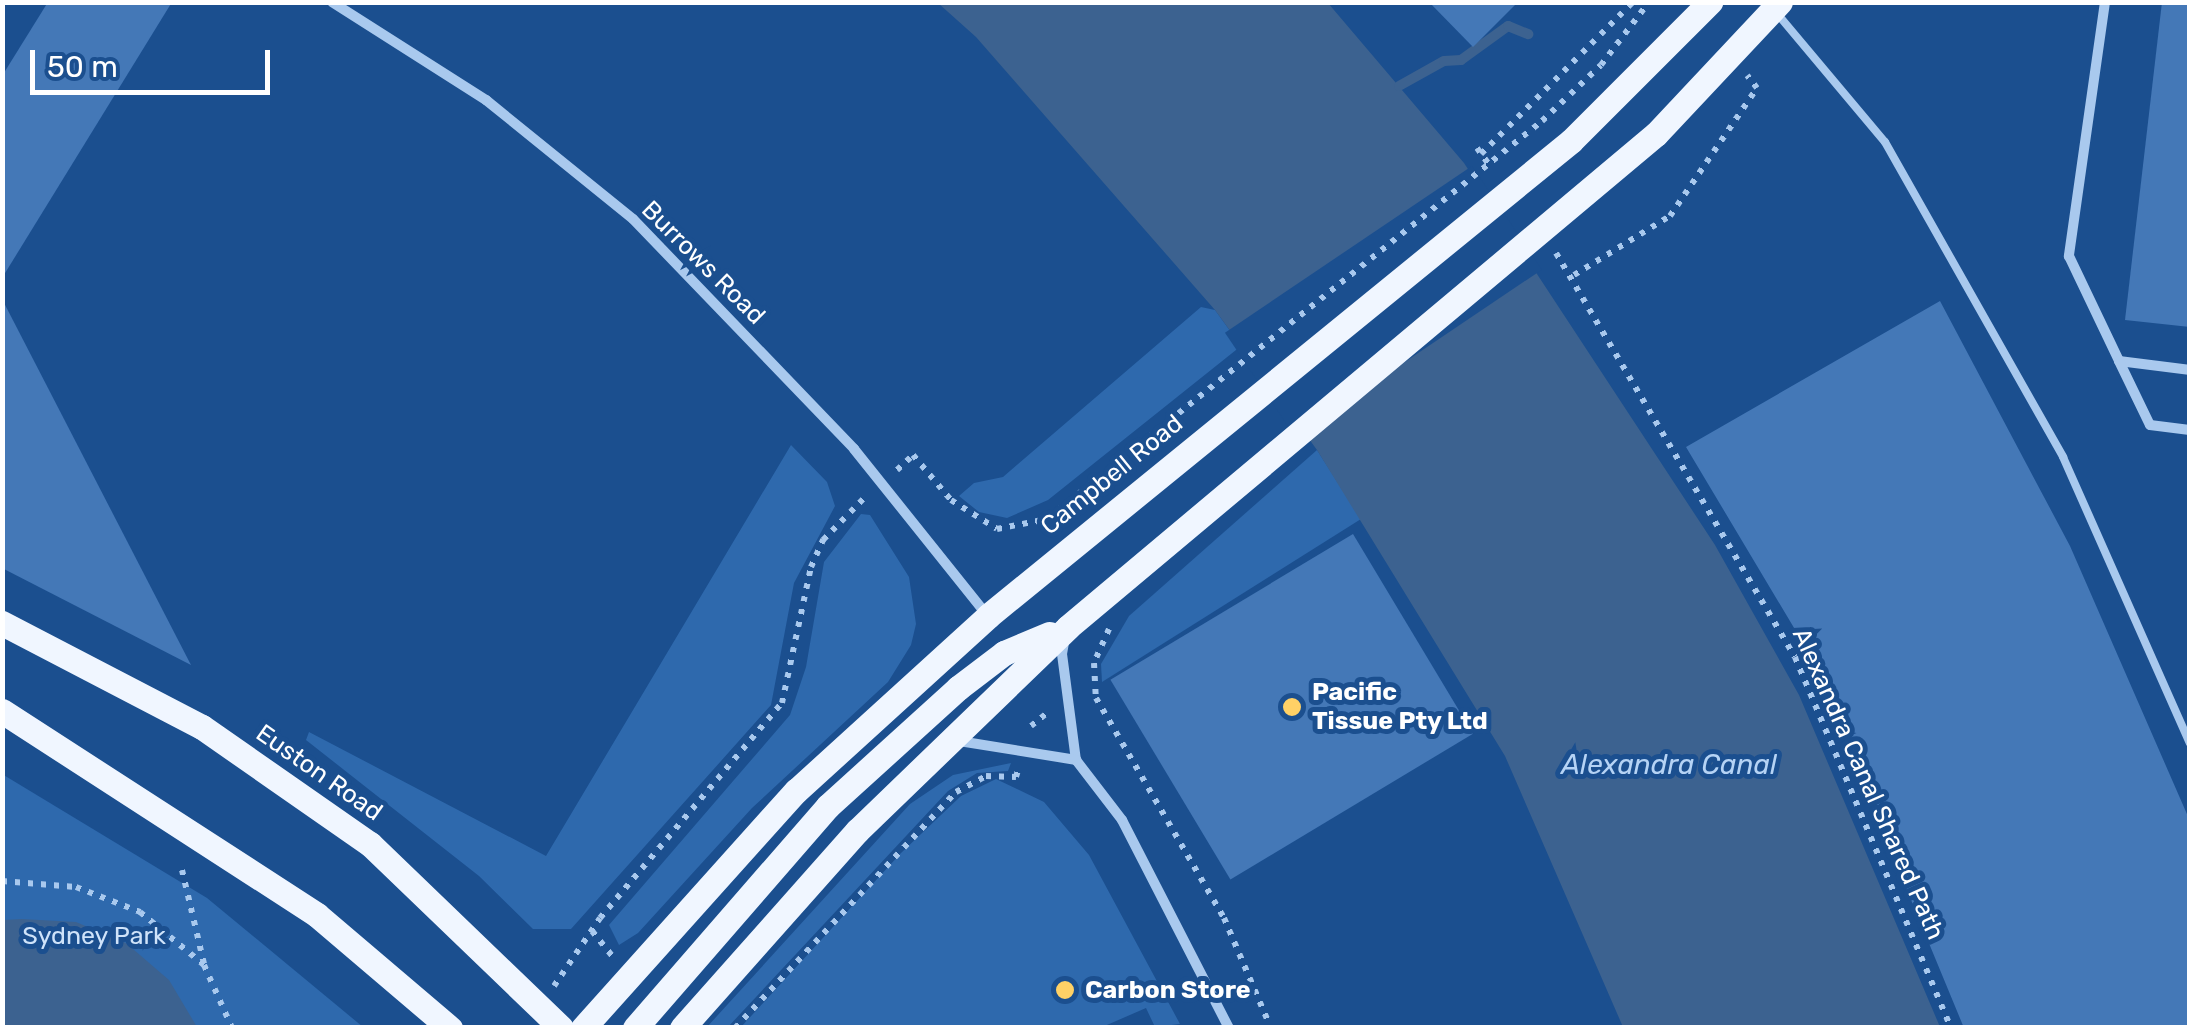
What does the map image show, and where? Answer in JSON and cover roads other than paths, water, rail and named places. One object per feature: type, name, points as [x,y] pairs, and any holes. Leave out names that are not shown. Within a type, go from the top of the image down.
[{"type":"main road","name":"Campbell Road","points":[[584,1028],[796,791],[988,616],[1518,186],[1632,86],[1710,2]]},
{"type":"main road","points":[[682,1028],[746,950],[944,742],[1068,626],[1277,446],[1550,227],[1656,134],[1774,5]]},
{"type":"main road","name":"Euston Road","points":[[2,623],[202,727],[370,844],[562,1028]]},
{"type":"main road","points":[[635,1028],[842,793],[989,665],[1068,626]]},
{"type":"main road","points":[[2,712],[290,896],[443,1024]]},
{"type":"street","name":"Burrows Road","points":[[332,2],[486,100],[633,219],[854,450],[988,616]]},
{"type":"street","points":[[2105,2],[2069,256],[2150,425],[2190,430]]},
{"type":"street","points":[[2119,361],[2190,370]]},
{"type":"street","points":[[1068,626],[1062,654],[1076,760],[1122,820],[1229,1028]]},
{"type":"street","points":[[944,742],[993,742],[1076,760]]},
{"type":"lane","points":[[1774,5],[1885,142],[2063,457],[2190,743]]},
{"type":"water","name":"Alexandra Canal","points":[[938,3],[1328,3],[1464,163],[1715,545],[1799,695],[1940,1027],[1623,1027],[1505,756],[1317,450],[1215,310],[976,37]]},
{"type":"water","points":[[3,920],[76,922],[126,943],[169,980],[197,1027],[3,1027]]},
{"type":"waterway","points":[[1399,86],[1444,61],[1461,60],[1508,26],[1528,34]]},
{"type":"place","name":"Pacific Tissue Pty Ltd","points":[[1292,707]]},
{"type":"place","name":"Carbon Store","points":[[1065,990]]},
{"type":"park label","name":"Sydney Park","points":[[94,936]]}]
